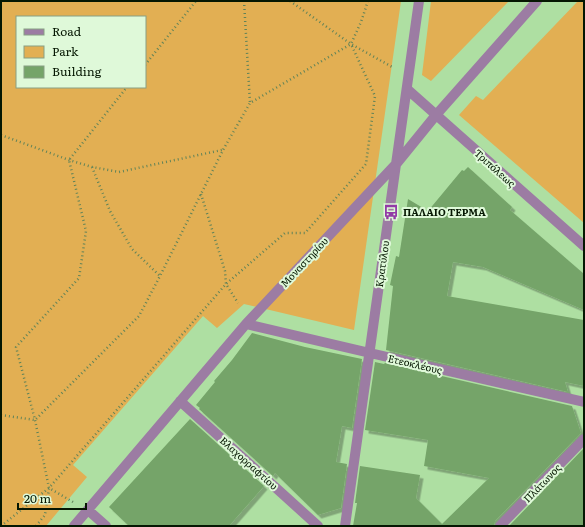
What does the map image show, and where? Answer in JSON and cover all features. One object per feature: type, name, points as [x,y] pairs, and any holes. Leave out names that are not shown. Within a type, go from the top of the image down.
[{"type":"street","name":"Κρατύλου","points":[[345,526],[419,1]]},
{"type":"street","name":"Μοναστηρίου","points":[[74,526],[246,324],[396,163],[436,115],[537,1]]},
{"type":"street","name":"Τριπόλεως","points":[[407,89],[584,246]]},
{"type":"street","name":"Ετεοκλέους","points":[[246,324],[584,402]]},
{"type":"street","name":"Βλαχορραφτίου","points":[[180,400],[318,526]]},
{"type":"street","name":"Πλάτωνος","points":[[500,526],[584,439]]},
{"type":"street","points":[[88,510],[106,526]]},
{"type":"path","points":[[146,64],[196,1]]},
{"type":"path","points":[[244,1],[250,103]]},
{"type":"path","points":[[290,1],[351,44],[408,76]]},
{"type":"path","points":[[35,420],[138,316],[160,276],[223,150],[250,103],[351,44],[361,22],[368,1]]},
{"type":"path","points":[[1,526],[49,488],[226,284],[285,233],[305,233],[366,164],[375,96],[351,44]]},
{"type":"path","points":[[69,160],[126,88]]},
{"type":"path","points":[[1,135],[69,160],[92,167],[119,172],[223,150]]},
{"type":"path","points":[[36,526],[45,515],[49,488],[35,420],[16,347],[79,278],[86,231],[69,160]]},
{"type":"path","points":[[92,167],[110,211],[132,248],[160,276]]},
{"type":"path","points":[[201,194],[225,272],[226,284],[238,303]]},
{"type":"path","points":[[1,415],[35,420]]},
{"type":"path","points":[[49,488],[88,510]]},
{"type":"green space","points":[[1,1],[401,1],[354,330],[244,304],[217,328],[203,316],[73,465],[87,477],[46,526],[1,526]]},
{"type":"green space","points":[[431,1],[509,1],[431,81],[422,75]]},
{"type":"green space","points":[[578,1],[584,1],[584,223],[459,115],[476,96],[483,100]]},
{"type":"building","points":[[468,167],[512,207],[510,210],[584,274],[584,310],[483,267],[453,262],[447,296],[584,320],[584,386],[565,382],[568,392],[386,350],[393,286],[390,285],[396,256],[399,257],[408,199],[428,211],[462,170],[464,171]]},
{"type":"building","points":[[252,333],[305,347],[362,359],[352,428],[342,426],[336,462],[347,464],[341,508],[318,515],[275,473],[273,476],[196,405]]},
{"type":"building","points":[[375,362],[385,363],[572,406],[581,433],[495,521],[494,526],[353,526],[357,503],[355,503],[360,466],[420,475],[416,498],[442,524],[489,478],[424,466],[428,440],[365,430]]},
{"type":"building","points":[[190,419],[264,486],[229,526],[129,526],[109,507]]},
{"type":"building","points":[[584,448],[584,526],[509,526]]},
{"type":"place","name":"ΠΑΛΑΙΟ ΤΕΡΜΑ","points":[[391,212]]}]
